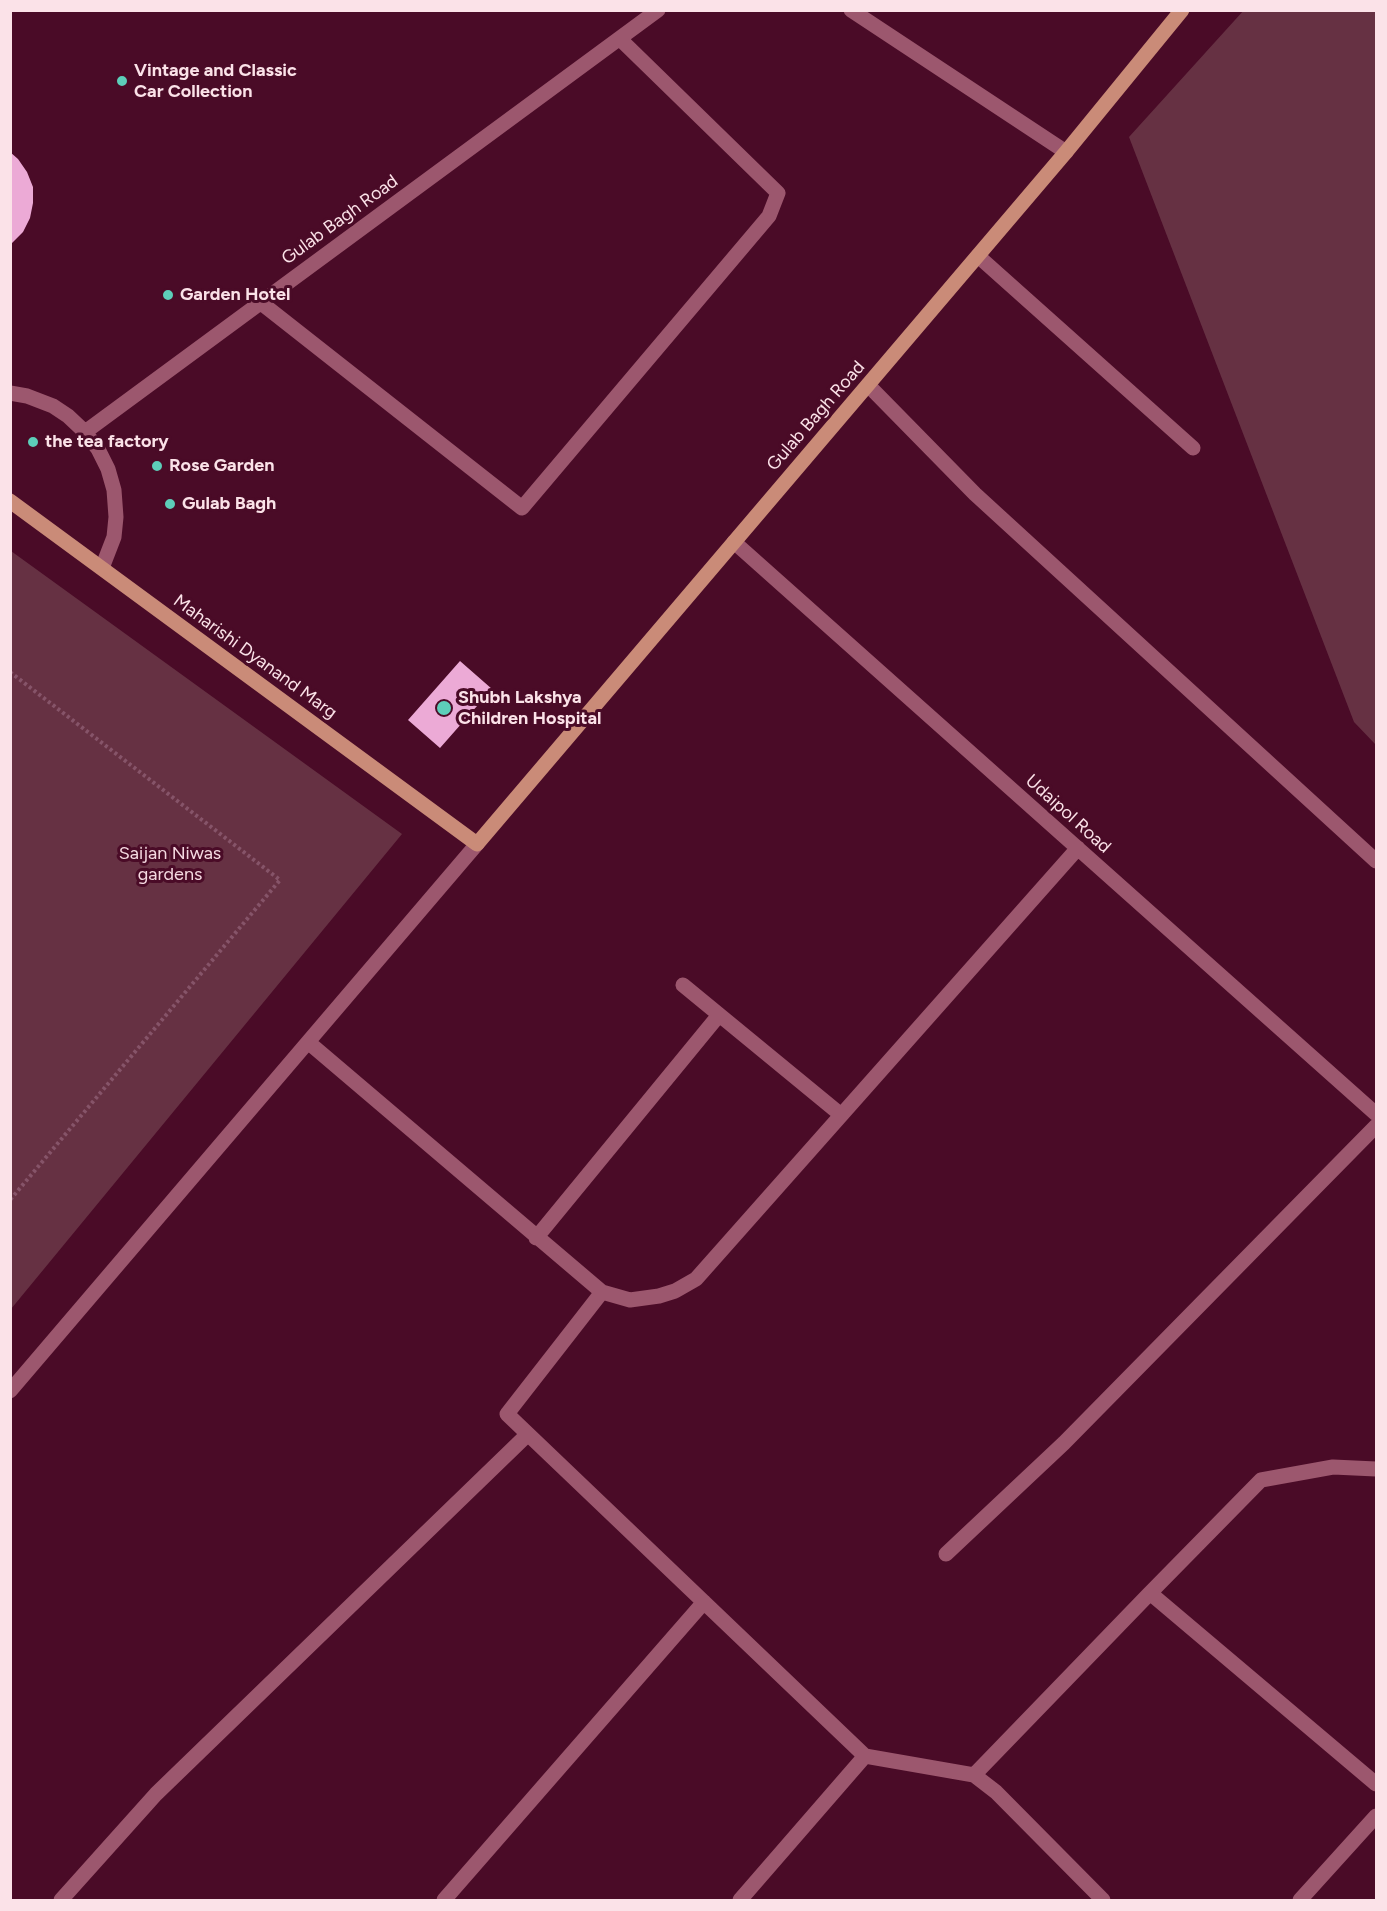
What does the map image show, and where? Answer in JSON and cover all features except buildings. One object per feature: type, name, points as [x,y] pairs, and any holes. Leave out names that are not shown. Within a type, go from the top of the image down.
[{"type":"main road","name":"Gulab Bagh Road","points":[[477,844],[1066,152],[1182,10]]},
{"type":"main road","name":"Maharishi Dyanand Marg","points":[[10,501],[477,844]]},
{"type":"street","name":"Gulab Bagh Road","points":[[85,432],[658,10]]},
{"type":"street","points":[[851,10],[1066,152]]},
{"type":"street","points":[[260,302],[522,508],[769,216],[778,193],[620,39]]},
{"type":"street","points":[[978,256],[1193,448]]},
{"type":"street","points":[[868,385],[975,494],[1377,861]]},
{"type":"street","points":[[10,393],[27,396],[53,406],[85,432],[98,449],[108,469],[114,490],[116,517],[114,537],[102,568]]},
{"type":"street","name":"Udaipol Road","points":[[734,542],[1377,1114]]},
{"type":"street","points":[[10,1391],[477,844]]},
{"type":"street","points":[[308,1042],[602,1292],[630,1300],[659,1296],[675,1291],[696,1279],[1078,848]]},
{"type":"street","points":[[683,986],[840,1114]]},
{"type":"street","points":[[536,1238],[719,1015]]},
{"type":"street","points":[[946,1554],[1064,1443],[1377,1126]]},
{"type":"street","points":[[602,1292],[507,1414],[865,1756],[974,1775],[996,1792],[1103,1900]]},
{"type":"street","points":[[61,1900],[156,1794],[528,1434]]},
{"type":"street","points":[[974,1775],[1261,1480],[1333,1467],[1377,1469]]},
{"type":"street","points":[[1150,1593],[1377,1784]]},
{"type":"street","points":[[444,1900],[704,1602]]},
{"type":"street","points":[[740,1900],[865,1756]]},
{"type":"street","points":[[1300,1900],[1377,1816]]},
{"type":"path","points":[[10,672],[280,880],[10,1200]]},
{"type":"green space","points":[[1244,10],[1376,11],[1376,745],[1354,722],[1129,137]]},
{"type":"green space","name":"Saijan Niwas gardens","points":[[11,551],[402,834],[11,1309]]},
{"type":"place","name":"Vintage and Classic Car Collection","points":[[122,81]]},
{"type":"place","name":"Garden Hotel","points":[[168,295]]},
{"type":"place","name":"the tea factory","points":[[33,442]]},
{"type":"place","name":"Rose Garden","points":[[157,466]]},
{"type":"place","name":"Gulab Bagh","points":[[170,504]]},
{"type":"place","name":"Shubh Lakshya Children Hospital","points":[[444,708]]}]
